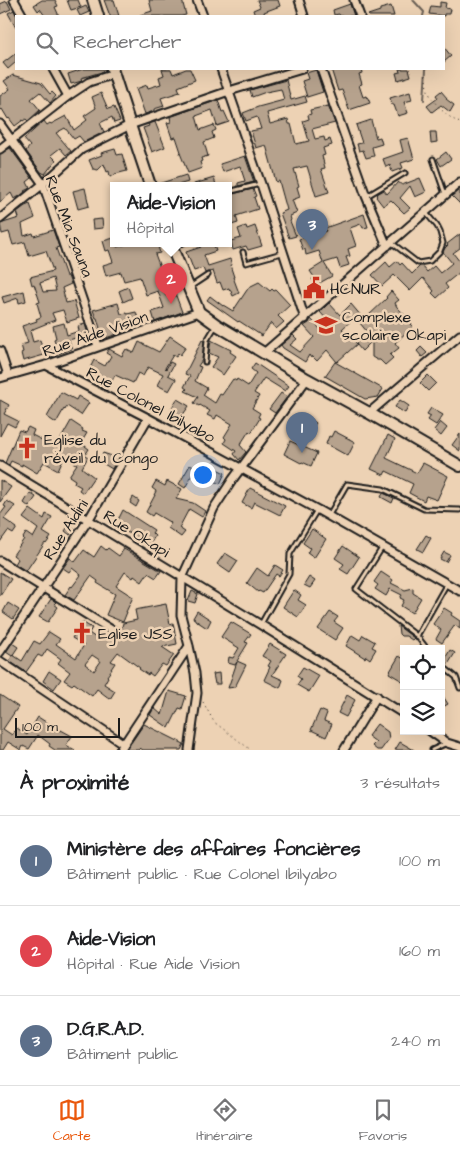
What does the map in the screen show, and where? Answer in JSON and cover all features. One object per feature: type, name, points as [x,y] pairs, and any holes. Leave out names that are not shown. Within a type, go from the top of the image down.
[{"type":"street","points":[[14,0],[23,15]]},
{"type":"street","points":[[93,0],[98,15]]},
{"type":"street","points":[[198,0],[203,15]]},
{"type":"street","points":[[299,0],[304,15]]},
{"type":"street","points":[[354,0],[360,15]]},
{"type":"street","points":[[54,70],[68,96]]},
{"type":"street","points":[[221,70],[261,184],[304,319]]},
{"type":"street","points":[[0,219],[82,149],[130,125],[229,91],[299,70]]},
{"type":"street","points":[[321,70],[366,196],[390,244]]},
{"type":"street","points":[[0,149],[68,96],[89,82],[113,72],[149,182]]},
{"type":"street","name":"Rue Mia Sauna","points":[[0,124],[43,184],[98,346]]},
{"type":"street","points":[[264,353],[460,182]]},
{"type":"street","points":[[172,247],[199,312],[217,325],[307,379],[460,466]]},
{"type":"street","name":"Rue Aide Vision","points":[[0,378],[46,365],[199,312]]},
{"type":"street","points":[[369,413],[460,335]]},
{"type":"street","points":[[0,351],[8,376]]},
{"type":"street","name":"Rue Colonel Ibilyabo","points":[[46,365],[318,510],[460,591]]},
{"type":"street","points":[[188,750],[197,693],[195,673],[182,615],[182,578],[214,508],[233,479],[307,379]]},
{"type":"street","name":"Rue Aidini","points":[[0,652],[89,519],[148,418]]},
{"type":"street","name":"Rue Okapi","points":[[0,466],[400,711]]},
{"type":"street","points":[[0,561],[115,632]]},
{"type":"street","points":[[0,662],[122,747],[189,646]]},
{"type":"street","points":[[344,750],[377,696]]},
{"type":"street","points":[[436,735],[460,747]]},
{"type":"lane","points":[[433,159],[445,195]]},
{"type":"lane","points":[[366,196],[405,172]]},
{"type":"lane","points":[[232,191],[261,184]]},
{"type":"lane","points":[[390,244],[418,263],[430,262],[440,251],[443,243],[437,226],[426,213]]},
{"type":"lane","points":[[243,252],[246,264],[283,253]]},
{"type":"lane","points":[[189,287],[208,275]]},
{"type":"lane","points":[[205,362],[207,340],[217,325]]},
{"type":"lane","points":[[328,516],[347,484],[383,489],[424,509],[460,510]]},
{"type":"lane","points":[[261,625],[289,574],[290,554],[318,510]]},
{"type":"lane","points":[[382,548],[356,589],[417,636],[423,645]]},
{"type":"lane","points":[[417,636],[447,584]]},
{"type":"lane","points":[[445,669],[456,677],[460,688]]},
{"type":"lane","points":[[432,750],[447,742]]},
{"type":"path","points":[[426,75],[426,88],[433,100],[440,109],[460,123]]},
{"type":"path","points":[[197,693],[214,722],[251,750]]},
{"type":"building","points":[[42,0],[55,0],[58,6],[55,7],[59,15],[44,15],[40,9],[38,11],[34,5]]},
{"type":"building","points":[[67,0],[78,0],[81,7],[71,10]]},
{"type":"building","points":[[104,0],[114,0],[119,15],[110,15]]},
{"type":"building","points":[[149,0],[182,0],[186,15],[140,15],[152,11]]},
{"type":"building","points":[[257,0],[278,0],[280,6],[264,12],[265,15],[255,15],[253,10],[260,7]]},
{"type":"building","points":[[7,1],[11,9],[0,14],[0,4]]},
{"type":"building","points":[[440,2],[446,3],[445,8],[450,9],[449,14],[429,14],[431,6],[440,7]]},
{"type":"building","points":[[350,4],[354,15],[334,15],[333,10]]},
{"type":"building","points":[[86,6],[89,12],[80,15],[77,10]]},
{"type":"building","points":[[391,6],[394,15],[368,15],[380,11],[380,9]]},
{"type":"building","points":[[14,10],[16,15],[15,26],[8,13]]},
{"type":"building","points":[[445,48],[451,56],[445,61]]},
{"type":"building","points":[[15,54],[15,63],[8,69],[3,63]]},
{"type":"building","points":[[80,70],[105,70],[81,78],[82,81],[71,84],[68,74]]},
{"type":"building","points":[[162,70],[171,70],[173,74],[183,70],[190,70],[195,80],[178,87],[180,92],[161,98],[164,106],[145,114],[136,89],[147,85],[148,88],[161,84],[159,77],[164,75]]},
{"type":"building","points":[[316,70],[323,92],[307,97],[302,81],[308,79],[306,73]]},
{"type":"building","points":[[331,70],[361,70],[362,73],[359,74],[362,84],[359,85],[363,97],[367,96],[370,103],[349,110],[342,90],[338,91]]},
{"type":"building","points":[[399,70],[409,70],[411,76],[398,80],[396,73],[400,72]]},
{"type":"building","points":[[13,75],[41,83],[50,94],[52,92],[56,96],[50,103],[40,92],[31,99],[40,110],[28,121],[26,119],[23,120],[15,126],[2,109],[0,111],[0,96],[10,89],[4,81]]},
{"type":"building","points":[[286,80],[291,100],[305,96],[307,102],[267,113],[270,124],[288,119],[296,144],[309,141],[303,121],[309,119],[310,110],[328,106],[335,123],[312,129],[315,139],[324,137],[325,141],[330,139],[332,145],[323,148],[325,155],[322,156],[325,168],[321,169],[329,192],[316,196],[307,166],[294,169],[300,197],[292,200],[297,213],[290,216],[290,221],[296,236],[289,238],[280,213],[287,210],[279,181],[276,182],[266,145],[256,148],[251,131],[261,129],[257,117],[246,121],[243,113],[284,100],[281,89],[252,97],[250,90]]},
{"type":"building","points":[[441,91],[446,99],[454,105],[450,112],[441,105],[432,112],[427,106],[438,98],[436,95]]},
{"type":"building","points":[[410,92],[412,100],[404,102],[408,113],[398,116],[390,98]]},
{"type":"building","points":[[101,93],[108,109],[114,107],[120,121],[114,123],[112,117],[100,123],[104,132],[84,142],[79,136],[74,139],[65,128],[56,133],[71,151],[66,155],[60,148],[51,155],[56,160],[45,174],[41,172],[26,151],[30,146],[24,139],[44,121],[47,125],[66,116],[74,130],[87,120],[84,116],[96,108],[92,97]]},
{"type":"building","points":[[218,100],[222,112],[224,111],[229,122],[217,126],[212,110],[196,116],[200,130],[214,125],[216,130],[212,132],[214,138],[204,142],[208,156],[201,158],[202,168],[188,173],[176,137],[172,138],[167,123],[171,122],[170,117]]},
{"type":"building","points":[[371,120],[376,138],[380,137],[382,144],[372,147],[374,156],[366,158],[363,150],[359,151],[357,144],[362,143],[356,125]]},
{"type":"building","points":[[155,122],[165,147],[152,152],[143,128]]},
{"type":"building","points":[[430,132],[436,132],[437,142],[431,143]]},
{"type":"building","points":[[408,138],[414,159],[401,163],[403,168],[392,172],[390,165],[386,167],[383,159],[403,152],[400,140]]},
{"type":"building","points":[[10,148],[32,178],[27,182],[30,188],[20,196],[14,199],[11,193],[0,202],[0,154]]},
{"type":"building","points":[[115,149],[117,155],[122,154],[127,171],[110,177],[109,171],[107,172],[104,164],[98,170],[93,169],[89,160],[102,155],[101,153]]},
{"type":"building","points":[[446,152],[451,159],[441,166],[437,159]]},
{"type":"building","points":[[245,156],[254,182],[238,186],[238,183],[245,181],[240,166],[223,172],[220,164]]},
{"type":"building","points":[[186,175],[188,182],[164,182]]},
{"type":"building","points":[[214,178],[215,182],[201,182]]},
{"type":"building","points":[[420,178],[426,192],[415,197],[410,186],[400,198],[410,208],[404,213],[391,200],[383,206],[376,197],[377,194],[384,190],[387,194],[398,182],[402,185]]},
{"type":"building","points":[[85,188],[89,206],[78,209],[73,191]]},
{"type":"building","points":[[253,189],[258,209],[236,216],[238,223],[232,225],[232,194]]},
{"type":"building","points":[[460,189],[460,204],[452,196]]},
{"type":"building","points":[[30,204],[35,218],[22,224],[24,236],[33,233],[34,236],[53,230],[59,247],[56,248],[66,276],[68,276],[71,284],[62,288],[66,303],[74,301],[79,318],[67,322],[63,310],[52,313],[55,320],[30,331],[33,342],[40,340],[44,355],[23,361],[21,345],[28,343],[22,326],[37,321],[36,319],[41,317],[37,303],[40,302],[30,277],[53,271],[46,251],[29,256],[25,242],[13,245],[9,232],[2,234],[0,224],[19,218],[17,212]],"holes":[[[53,278],[56,291],[43,292],[40,283]]]},
{"type":"building","points":[[364,214],[368,227],[363,228],[361,224],[350,228],[356,246],[348,249],[350,256],[346,257],[349,265],[340,268],[337,259],[324,263],[332,276],[316,285],[310,271],[323,263],[319,251],[306,255],[299,239],[326,231],[325,228]]},
{"type":"building","points":[[102,219],[103,228],[93,229],[92,220]]},
{"type":"building","points":[[246,226],[247,229],[255,226],[262,246],[248,250],[246,246],[233,250],[232,241],[241,238],[238,229]]},
{"type":"building","points":[[460,234],[460,248],[453,253],[460,262],[460,272],[445,284],[448,288],[437,298],[432,293],[434,291],[423,278],[410,291],[394,275],[382,286],[372,275],[386,262],[390,267],[397,261],[400,265],[402,263],[412,274],[420,266],[427,272],[434,266],[440,273],[452,263],[443,252],[447,244]]},
{"type":"building","points":[[110,239],[110,247],[158,247],[160,253],[155,254],[161,270],[157,271],[166,296],[175,293],[182,312],[155,322],[152,312],[164,308],[158,291],[146,295],[140,277],[124,281],[121,272],[106,276],[103,265],[113,262],[109,250],[106,251],[103,241]]},
{"type":"building","points":[[201,247],[214,247],[216,251],[204,255],[208,266],[230,259],[233,277],[239,293],[233,296],[229,288],[223,290],[220,282],[217,283],[213,271],[205,273],[203,268],[194,271],[186,252]]},
{"type":"building","points":[[259,282],[270,291],[272,289],[276,290],[290,305],[278,316],[284,322],[276,329],[271,323],[262,336],[207,300],[210,296],[233,311],[249,287]]},
{"type":"building","points":[[128,287],[132,298],[123,302],[119,291]]},
{"type":"building","points":[[24,291],[26,301],[19,303],[18,298],[4,303],[2,297]]},
{"type":"building","points":[[391,291],[399,300],[395,303],[397,307],[413,326],[395,343],[399,348],[390,355],[393,358],[385,365],[380,360],[372,357],[372,341],[362,351],[356,345],[337,362],[327,350],[317,361],[309,355],[305,362],[281,345],[293,335],[297,339],[290,345],[300,352],[314,337],[304,326],[311,319],[320,329],[328,321],[320,312],[329,303],[340,315],[351,304],[362,317],[366,318],[387,298]],"holes":[[[355,317],[368,333],[357,344],[342,329]]]},
{"type":"building","points":[[118,303],[121,314],[136,312],[140,326],[103,339],[93,310]]},
{"type":"building","points":[[64,323],[67,335],[79,331],[78,326],[85,324],[88,334],[69,340],[72,349],[49,358],[46,349],[56,347],[53,326]]},
{"type":"building","points":[[170,336],[186,347],[180,355],[178,353],[176,357],[173,355],[165,368],[170,362],[174,364],[168,375],[176,379],[169,391],[157,385],[163,374],[148,367],[143,376],[138,373],[133,383],[115,375],[107,390],[101,386],[104,381],[92,375],[94,372],[89,370],[94,360],[105,366],[111,356],[106,353],[109,349],[122,356],[126,349],[134,353],[139,342],[159,352]]},
{"type":"building","points":[[202,340],[204,341],[202,360],[198,366],[201,367],[195,381],[207,388],[203,395],[215,403],[233,379],[236,381],[237,379],[248,386],[256,373],[251,369],[255,363],[289,386],[285,391],[264,378],[254,393],[259,396],[252,408],[260,413],[258,417],[260,418],[251,433],[249,431],[240,445],[246,452],[239,460],[234,454],[236,451],[224,443],[226,439],[224,437],[232,424],[217,415],[215,419],[207,415],[210,411],[194,403],[198,397],[185,391],[187,389],[184,387],[190,376],[185,374]]},
{"type":"building","points":[[211,340],[231,350],[230,352],[236,356],[223,375],[211,367],[218,357],[209,353]]},
{"type":"building","points":[[421,347],[427,353],[422,357],[417,351]]},
{"type":"building","points":[[335,362],[383,389],[378,397],[365,399],[325,376]]},
{"type":"building","points":[[428,375],[436,383],[428,391],[420,383]]},
{"type":"building","points":[[61,392],[76,400],[78,396],[89,403],[81,415],[67,406],[56,423],[47,417]]},
{"type":"building","points":[[281,393],[287,397],[275,413],[269,409]]},
{"type":"building","points":[[177,399],[189,406],[182,416],[173,413],[174,411],[171,409]]},
{"type":"building","points":[[0,400],[9,405],[4,414],[18,421],[15,427],[7,423],[0,436]]},
{"type":"building","points":[[400,400],[409,406],[405,413],[395,407]]},
{"type":"building","points":[[431,408],[443,415],[436,425],[428,420],[431,416],[427,414]]},
{"type":"building","points":[[309,418],[316,423],[312,428],[305,423]]},
{"type":"building","points":[[71,421],[87,433],[81,443],[89,449],[85,455],[88,457],[82,468],[94,477],[83,493],[79,490],[81,487],[74,483],[75,480],[69,476],[77,464],[64,457],[58,470],[44,462],[37,473],[22,464],[22,466],[11,461],[9,465],[5,463],[19,430],[25,432],[28,427],[34,430],[32,435],[46,442],[48,438],[58,444]]},
{"type":"building","points":[[440,422],[447,428],[441,436],[434,430]]},
{"type":"building","points":[[334,431],[355,442],[348,456],[326,444],[329,436],[331,437]]},
{"type":"building","points":[[460,434],[460,451],[452,445]]},
{"type":"building","points":[[388,435],[395,439],[386,458],[417,473],[423,463],[448,476],[437,500],[426,496],[424,501],[409,493],[413,484],[386,471],[384,475],[371,469]]},
{"type":"building","points":[[290,441],[317,453],[311,466],[284,454]]},
{"type":"building","points":[[103,453],[112,456],[111,458],[116,461],[112,469],[99,461]]},
{"type":"building","points":[[190,465],[196,468],[185,488],[179,484]]},
{"type":"building","points":[[213,467],[225,473],[220,484],[207,478]]},
{"type":"building","points":[[0,480],[11,487],[0,502]]},
{"type":"building","points":[[156,481],[165,486],[167,481],[182,489],[176,499],[193,503],[205,511],[202,517],[189,509],[179,528],[185,532],[181,537],[168,528],[171,523],[154,513],[152,516],[146,512],[155,495],[156,491],[152,488]]},
{"type":"building","points":[[250,488],[285,506],[280,515],[254,502],[251,508],[242,503]]},
{"type":"building","points":[[30,493],[36,497],[29,507],[24,503]]},
{"type":"building","points":[[383,493],[394,498],[392,503],[381,497]]},
{"type":"building","points":[[133,497],[139,501],[136,507],[130,503]]},
{"type":"building","points":[[7,501],[15,506],[4,519],[17,528],[13,534],[8,531],[0,542],[0,515],[6,507],[4,506]]},
{"type":"building","points":[[30,509],[44,519],[46,514],[52,517],[43,532],[51,537],[26,571],[15,564],[18,559],[13,555],[26,533],[33,538],[38,529],[23,518]]},
{"type":"building","points":[[123,510],[154,530],[152,533],[155,536],[149,546],[112,524],[115,519],[119,518]]},
{"type":"building","points":[[69,525],[74,528],[70,535],[65,531]]},
{"type":"building","points":[[312,529],[326,539],[314,558],[307,553],[310,548],[303,543]]},
{"type":"building","points":[[426,535],[431,538],[423,552],[417,549]]},
{"type":"building","points":[[101,546],[106,550],[108,548],[119,556],[124,549],[161,571],[156,578],[148,573],[142,582],[125,572],[116,586],[133,597],[123,622],[106,615],[115,594],[97,583],[98,581],[91,576],[74,600],[65,595],[81,575],[72,568],[69,572],[63,568],[70,558],[75,562],[84,550],[94,557]]},
{"type":"building","points":[[343,546],[359,557],[348,574],[340,569],[344,564],[335,558]]},
{"type":"building","points":[[444,552],[450,555],[446,562],[440,559]]},
{"type":"building","points":[[225,553],[238,561],[230,573],[217,564]]},
{"type":"building","points":[[275,565],[283,570],[279,576],[276,574],[263,593],[258,592],[247,583],[257,568],[268,576]]},
{"type":"building","points":[[0,572],[11,579],[0,596]]},
{"type":"building","points":[[381,572],[393,580],[391,583],[405,590],[413,588],[413,593],[421,598],[412,613],[401,606],[404,600],[400,598],[402,595],[390,589],[386,596],[375,589],[378,585],[374,582]]},
{"type":"building","points":[[309,577],[315,581],[310,588],[304,585]]},
{"type":"building","points":[[294,590],[301,595],[298,600],[306,605],[298,617],[283,607]]},
{"type":"building","points":[[192,591],[198,594],[195,603],[188,601]]},
{"type":"building","points":[[51,599],[56,602],[54,604],[58,607],[48,622],[39,617]]},
{"type":"building","points":[[8,603],[19,610],[13,619],[3,612]]},
{"type":"building","points":[[166,604],[170,624],[173,623],[177,644],[162,647],[174,655],[166,666],[162,664],[153,676],[139,669],[118,652],[111,661],[115,663],[104,684],[115,691],[110,699],[97,689],[92,696],[74,683],[72,685],[64,680],[70,672],[58,663],[61,659],[47,649],[42,657],[38,655],[26,672],[9,661],[13,655],[22,661],[34,641],[40,644],[49,632],[60,639],[56,644],[76,658],[84,645],[72,638],[82,622],[92,628],[89,633],[100,641],[104,634],[113,640],[120,634],[123,623],[137,620],[135,610]],"holes":[[[92,655],[101,661],[94,671],[85,664]]]},
{"type":"building","points":[[444,608],[460,621],[460,629],[455,625],[442,643],[436,639],[441,630],[433,624]]},
{"type":"building","points":[[197,611],[211,620],[207,628],[193,618]]},
{"type":"building","points":[[330,612],[338,617],[334,622],[343,628],[335,640],[318,629]]},
{"type":"building","points":[[231,622],[251,634],[245,642],[248,643],[237,661],[246,665],[235,687],[228,688],[237,662],[235,665],[228,663],[229,657],[233,658],[239,648],[221,637]]},
{"type":"building","points":[[398,626],[414,638],[412,640],[406,636],[401,636]]},
{"type":"building","points":[[352,635],[360,640],[363,635],[375,642],[372,647],[376,649],[370,659],[366,656],[365,658],[346,646]]},
{"type":"building","points":[[12,643],[18,647],[12,656],[6,652]]},
{"type":"building","points":[[270,644],[286,654],[272,675],[283,680],[280,688],[264,680],[271,661],[262,656]]},
{"type":"building","points":[[450,650],[455,653],[447,666],[445,665],[445,659]]},
{"type":"building","points":[[399,656],[400,657],[400,680],[389,673]]},
{"type":"building","points":[[303,667],[319,676],[309,692],[297,685],[301,679],[297,676]]},
{"type":"building","points":[[49,671],[61,679],[54,689],[43,681]]},
{"type":"building","points":[[219,673],[220,684],[215,684],[213,674]]},
{"type":"building","points":[[169,691],[186,696],[182,709],[179,708],[169,728],[150,715],[154,708],[162,715]]},
{"type":"building","points":[[0,695],[18,707],[3,729],[12,735],[17,728],[27,735],[38,717],[72,736],[66,745],[75,750],[55,750],[38,735],[29,749],[23,746],[21,750],[8,742],[3,750],[0,750]]},
{"type":"building","points":[[347,695],[355,700],[346,717],[338,713]]},
{"type":"building","points":[[320,710],[327,713],[324,721],[332,724],[326,737],[311,730]]},
{"type":"building","points":[[144,724],[184,744],[181,750],[143,750],[140,748],[138,750],[126,750]]},
{"type":"building","points":[[377,724],[388,732],[389,739],[381,750],[377,750],[372,746],[376,742],[368,736]]},
{"type":"building","points":[[400,742],[414,750],[395,750]]},
{"type":"waterway","points":[[413,0],[424,12],[423,15]]},
{"type":"waterway","points":[[424,100],[426,70]]},
{"type":"place","name":"D.G.R.A.D.","points":[[312,250]]},
{"type":"place","name":"HCNUR","points":[[314,288]]},
{"type":"place","name":"Aide-Vision","points":[[171,304]]},
{"type":"place","name":"Complexe scolaire Okapi","points":[[326,325]]},
{"type":"place","name":"Eglise du réveil du Congo","points":[[27,448]]},
{"type":"place","name":"Ministère des affaires foncières","points":[[302,453]]},
{"type":"place","name":"Eglise JSS","points":[[82,633]]}]
